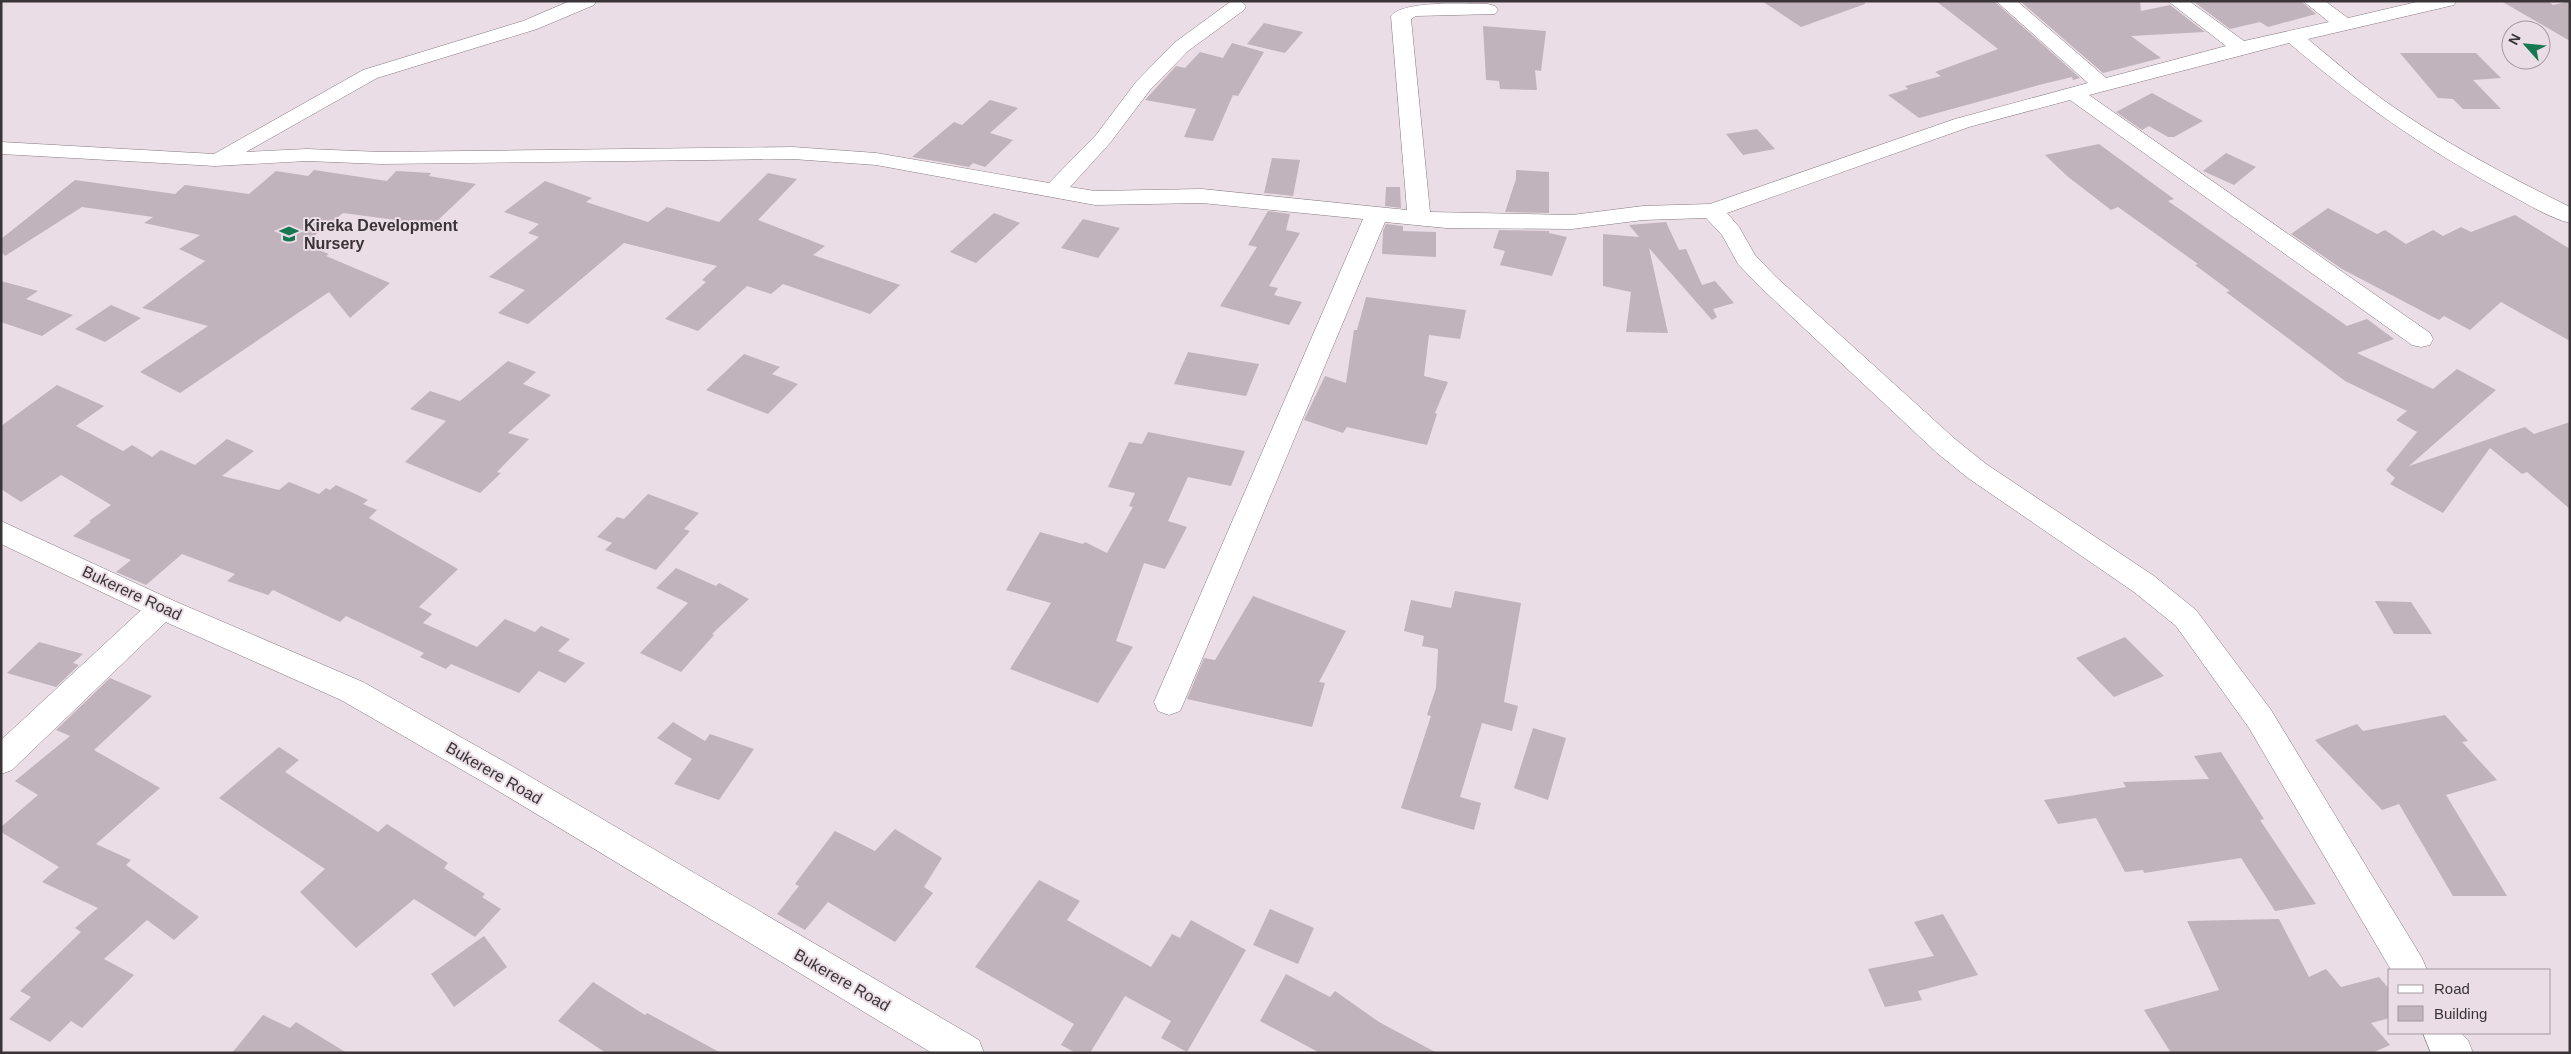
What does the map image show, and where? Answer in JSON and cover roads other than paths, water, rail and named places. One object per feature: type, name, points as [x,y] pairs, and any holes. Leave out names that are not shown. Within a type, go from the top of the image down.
[{"type":"street","points":[[215,160],[370,74],[530,25],[588,1]]},
{"type":"street","points":[[2005,1],[2103,86]]},
{"type":"street","points":[[2177,1],[2241,48]]},
{"type":"street","points":[[2312,1],[2346,25]]},
{"type":"street","points":[[1,148],[215,160],[307,155],[381,158],[793,153],[876,159],[1095,198],[1202,196],[1419,218],[1494,223],[1572,222],[1643,214],[1712,211],[1962,123],[2241,48],[2447,1]]},
{"type":"street","points":[[1054,191],[1102,139],[1144,86],[1181,47],[1237,6]]},
{"type":"street","points":[[1419,218],[1401,16],[1412,10],[1488,10]]},
{"type":"street","points":[[2294,37],[2373,101],[2415,130],[2489,176],[2570,216]]},
{"type":"street","points":[[2074,94],[2421,339]]},
{"type":"street","points":[[1712,211],[1731,232],[1746,259],[1767,281],[1878,381],[1946,446],[1977,471],[2144,584],[2186,618],[2224,667],[2260,719],[2409,969]]},
{"type":"street","points":[[1169,702],[1377,214]]},
{"type":"street","name":"Bukerere Road","points":[[1,532],[162,608],[352,692],[501,776],[966,1053]]},
{"type":"street","points":[[1,760],[162,608]]},
{"type":"street","points":[[2441,1034],[2445,1042],[2455,1053]]},
{"type":"place","name":"Kireka Development Nursery","points":[[289,234]]}]
